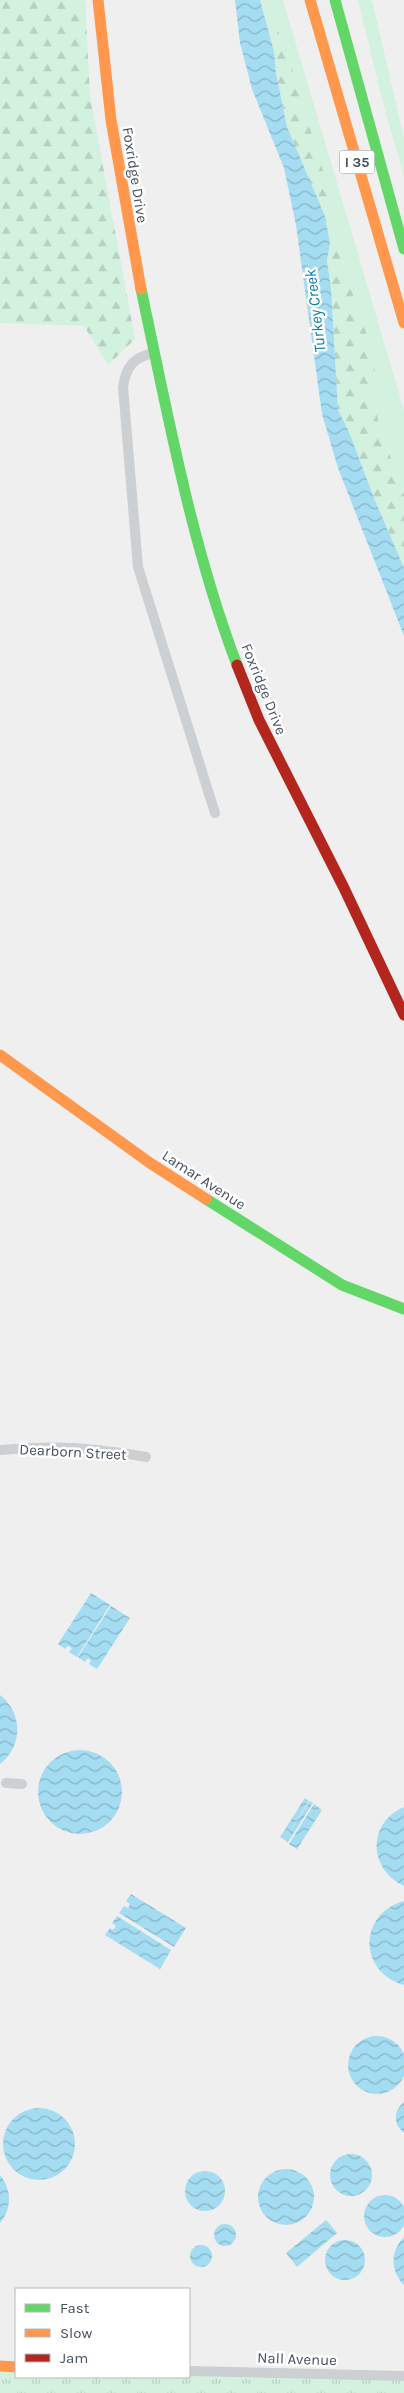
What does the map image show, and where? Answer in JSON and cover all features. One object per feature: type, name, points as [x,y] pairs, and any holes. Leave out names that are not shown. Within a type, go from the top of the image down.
[{"type":"main road","name":"Foxridge Drive","points":[[98,0],[111,120],[140,289],[190,515],[221,620],[245,686],[279,762],[344,888],[404,1016]]},
{"type":"main road","name":"I 35","points":[[310,0],[404,323]]},
{"type":"main road","name":"I 35","points":[[335,0],[404,249]]},
{"type":"main road","name":"Lamar Avenue","points":[[0,1055],[150,1163],[312,1268],[342,1285],[404,1309]]},
{"type":"main road","points":[[0,2366],[15,2367]]},
{"type":"street","points":[[154,352],[142,355],[132,362],[127,371],[123,387],[138,567],[215,813]]},
{"type":"street","name":"Dearborn Street","points":[[0,1450],[67,1449],[122,1452],[146,1457]]},
{"type":"street","points":[[6,1783],[22,1784]]},
{"type":"street","name":"Nall Avenue","points":[[190,2371],[404,2376]]},
{"type":"green space","points":[[0,0],[85,0],[90,96],[135,339],[108,365],[84,326],[0,323]]},
{"type":"green space","points":[[260,0],[283,0],[404,410],[404,495],[379,425],[374,396],[375,359],[332,233],[333,204],[287,52],[275,22],[268,30]]},
{"type":"green space","points":[[358,0],[372,0],[404,138],[404,176],[383,103]]},
{"type":"green space","points":[[274,21],[287,52],[333,204],[332,233],[375,359],[374,396],[379,425],[404,495],[404,568],[338,410],[331,289],[327,261],[330,242],[325,216],[287,127],[268,30]]},
{"type":"green space","points":[[0,2366],[15,2367],[15,2378],[190,2378],[190,2372],[404,2377],[404,2393],[0,2393]]},
{"type":"water","name":"Turkey Creek","points":[[235,0],[260,0],[274,52],[276,73],[287,127],[325,216],[330,243],[327,261],[331,289],[338,410],[349,432],[374,498],[404,568],[404,636],[338,468],[322,414],[296,225],[284,168],[252,89],[240,43]]},
{"type":"water","points":[[91,1593],[110,1605],[77,1657],[69,1652],[72,1648],[68,1646],[65,1649],[58,1644]]},
{"type":"water","points":[[111,1606],[130,1618],[97,1669],[89,1664],[91,1661],[88,1658],[85,1662],[78,1657]]},
{"type":"water","points":[[0,1695],[8,1702],[13,1711],[17,1730],[13,1748],[8,1757],[0,1764]]},
{"type":"water","points":[[72,1750],[88,1750],[104,1757],[115,1768],[122,1784],[119,1808],[110,1822],[104,1827],[88,1834],[72,1834],[56,1827],[45,1816],[38,1800],[38,1784],[45,1768],[56,1757]]},
{"type":"water","points":[[305,1798],[309,1801],[286,1837],[310,1801],[313,1803],[288,1842],[280,1837]]},
{"type":"water","points":[[314,1804],[322,1810],[297,1849],[289,1844]]},
{"type":"water","points":[[404,1807],[404,1886],[392,1878],[384,1869],[378,1858],[377,1846],[378,1835],[383,1824],[392,1814]]},
{"type":"water","points":[[131,1894],[186,1928],[174,1947],[119,1913],[124,1906],[128,1908],[130,1904],[126,1901]]},
{"type":"water","points":[[404,1901],[404,1985],[389,1978],[378,1968],[372,1956],[369,1943],[372,1930],[378,1918],[389,1908]]},
{"type":"water","points":[[117,1916],[171,1950],[160,1969],[105,1935],[110,1928],[113,1930],[116,1926],[112,1923]]},
{"type":"water","points":[[377,2036],[388,2038],[404,2054],[404,2076],[388,2092],[377,2094],[366,2092],[350,2076],[348,2065],[350,2054],[366,2038]]},
{"type":"water","points":[[404,2102],[404,2133],[396,2122],[396,2113]]},
{"type":"water","points":[[39,2108],[59,2114],[69,2124],[75,2144],[69,2164],[59,2174],[39,2180],[19,2174],[9,2164],[3,2144],[9,2124],[19,2114]]},
{"type":"water","points":[[355,2154],[363,2157],[369,2163],[372,2175],[369,2187],[363,2193],[347,2196],[339,2193],[333,2187],[330,2171],[333,2163],[339,2157]]},
{"type":"water","points":[[286,2169],[297,2171],[306,2177],[312,2186],[314,2197],[312,2208],[306,2217],[297,2223],[286,2225],[275,2223],[266,2217],[260,2208],[258,2197],[260,2186],[266,2177],[275,2171]]},
{"type":"water","points":[[201,2171],[209,2171],[216,2174],[222,2180],[225,2191],[222,2202],[216,2208],[209,2211],[201,2211],[194,2208],[188,2202],[185,2195],[185,2187],[188,2180],[194,2174]]},
{"type":"water","points":[[0,2175],[7,2186],[9,2199],[7,2212],[0,2223]]},
{"type":"water","points":[[381,2195],[389,2195],[397,2199],[404,2208],[405,2222],[402,2228],[389,2237],[381,2237],[370,2231],[364,2220],[364,2212],[370,2201]]},
{"type":"water","points":[[326,2220],[337,2233],[297,2267],[286,2253]]},
{"type":"water","points":[[221,2224],[229,2224],[236,2231],[236,2239],[229,2246],[221,2246],[214,2239],[214,2231]]},
{"type":"water","points":[[404,2237],[404,2285],[396,2274],[393,2261],[396,2248]]},
{"type":"water","points":[[345,2240],[359,2246],[365,2260],[359,2274],[345,2280],[331,2274],[325,2260],[331,2246]]},
{"type":"water","points":[[197,2245],[205,2245],[212,2252],[212,2260],[205,2267],[197,2267],[190,2260],[190,2252]]},
{"type":"traffic: fast","points":[[335,0],[404,249]]},
{"type":"traffic: fast","points":[[141,289],[182,479],[206,573],[237,665]]},
{"type":"traffic: fast","points":[[206,1199],[342,1285],[404,1309]]},
{"type":"traffic: slow","points":[[98,0],[111,120],[141,289]]},
{"type":"traffic: slow","points":[[310,0],[404,323]]},
{"type":"traffic: slow","points":[[0,1055],[150,1163],[206,1199]]},
{"type":"traffic: slow","points":[[0,2366],[15,2367]]},
{"type":"traffic: jam","points":[[237,665],[259,720],[344,888],[404,1015]]}]
